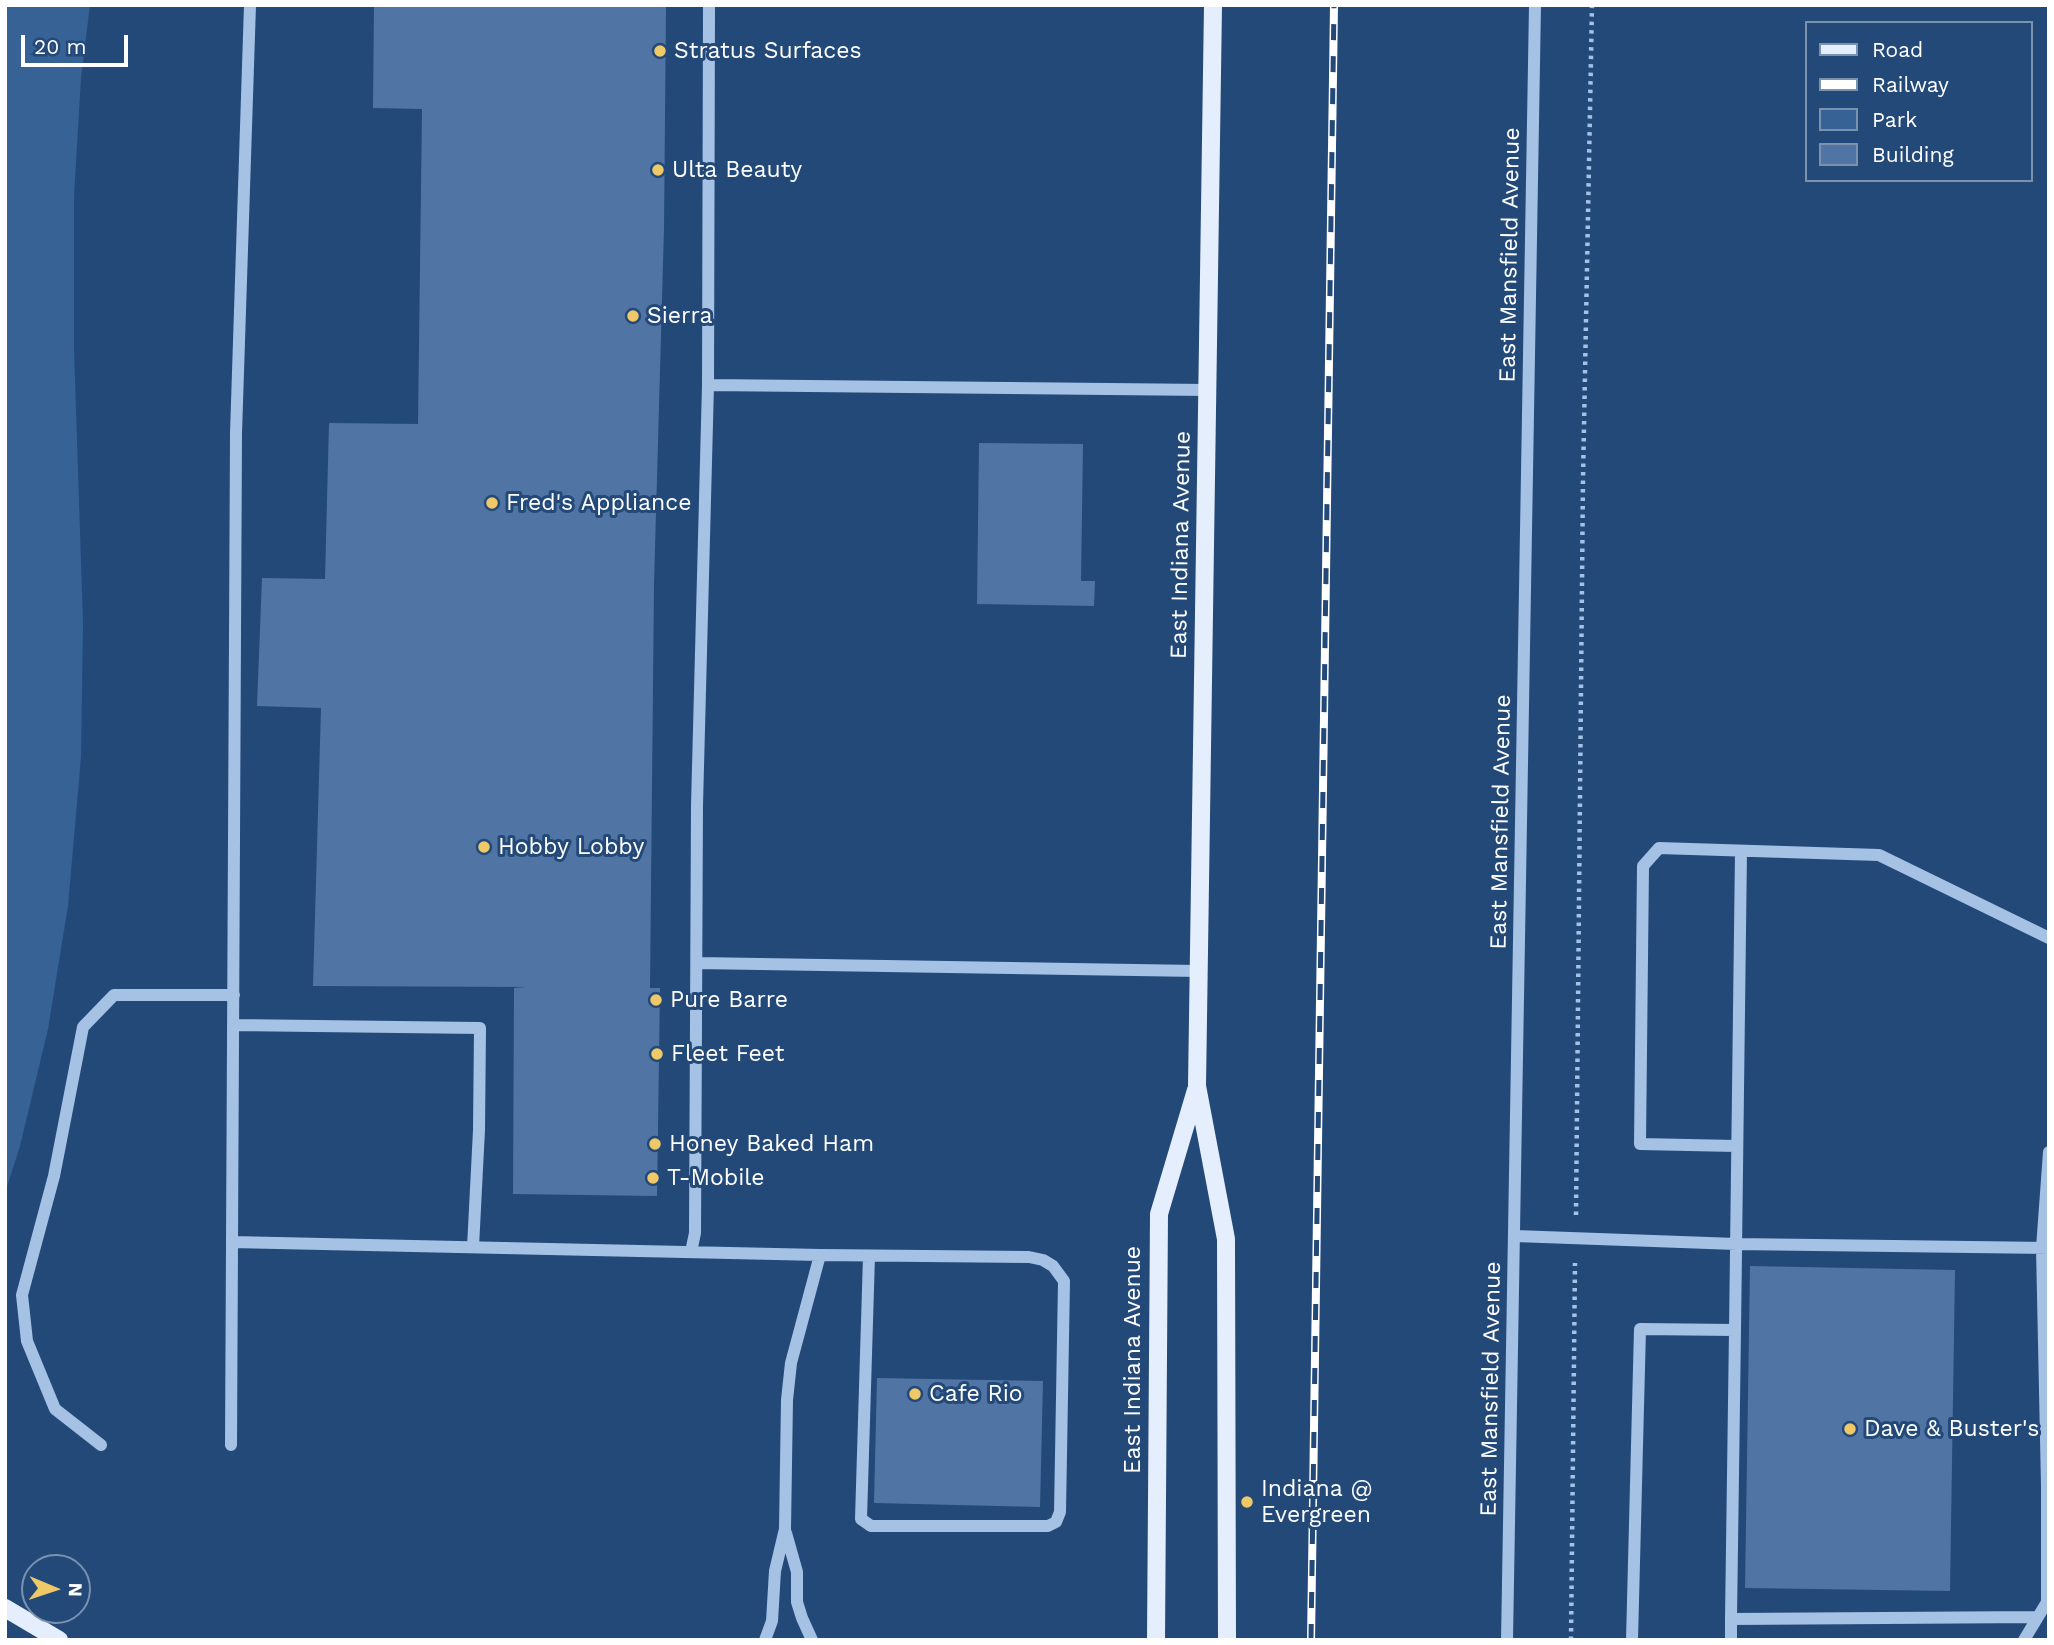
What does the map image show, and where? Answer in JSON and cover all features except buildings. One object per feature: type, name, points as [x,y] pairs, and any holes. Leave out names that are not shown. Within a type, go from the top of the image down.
[{"type":"main road","name":"East Indiana Avenue","points":[[1213,5],[1196,1086],[1226,1239],[1227,1640]]},
{"type":"main road","name":"East Indiana Avenue","points":[[1156,1640],[1159,1214],[1196,1086]]},
{"type":"main road","points":[[5,1608],[60,1640]]},
{"type":"street","points":[[231,1445],[236,433],[250,5]]},
{"type":"street","points":[[691,1252],[695,1233],[698,772],[708,385],[709,5]]},
{"type":"street","name":"East Mansfield Avenue","points":[[1507,1640],[1535,5]]},
{"type":"street","points":[[708,385],[1208,390]]},
{"type":"street","points":[[1736,1146],[1640,1144],[1643,866],[1659,848],[1879,855],[2049,938]]},
{"type":"street","points":[[1731,1640],[1741,850]]},
{"type":"street","points":[[696,962],[1198,971]]},
{"type":"street","points":[[101,1445],[55,1409],[27,1341],[22,1295],[54,1176],[83,1027],[114,995],[234,995]]},
{"type":"street","points":[[233,1026],[480,1028],[479,1130],[473,1247]]},
{"type":"street","points":[[2024,1640],[2047,1602],[2045,1248],[2049,1152]]},
{"type":"street","points":[[1515,1237],[1736,1244],[2045,1248]]},
{"type":"street","points":[[232,1242],[1029,1257],[1044,1260],[1054,1266],[1064,1281],[1060,1512],[1056,1522],[1048,1526],[871,1526],[861,1519],[869,1256]]},
{"type":"street","points":[[765,1640],[772,1621],[775,1571],[785,1529],[787,1399],[791,1363],[820,1255]]},
{"type":"street","points":[[1632,1640],[1640,1329],[1735,1330]]},
{"type":"street","points":[[785,1529],[797,1572],[797,1602],[813,1640]]},
{"type":"street","points":[[1731,1619],[2037,1617]]},
{"type":"path","points":[[1571,1640],[1592,5]]},
{"type":"green space","points":[[5,5],[90,5],[81,78],[74,196],[74,349],[83,623],[81,757],[68,906],[48,1029],[20,1146],[5,1193]]},
{"type":"railway","points":[[1311,1640],[1334,5]]},
{"type":"place","name":"Stratus Surfaces","points":[[660,51]]},
{"type":"place","name":"Ulta Beauty","points":[[658,170]]},
{"type":"place","name":"Sierra","points":[[633,316]]},
{"type":"place","name":"Fred's Appliance","points":[[492,503]]},
{"type":"place","name":"Hobby Lobby","points":[[484,847]]},
{"type":"place","name":"Pure Barre","points":[[656,1000]]},
{"type":"place","name":"Fleet Feet","points":[[657,1054]]},
{"type":"place","name":"Honey Baked Ham","points":[[655,1144]]},
{"type":"place","name":"T-Mobile","points":[[653,1178]]},
{"type":"place","name":"Cafe Rio","points":[[915,1394]]},
{"type":"place","name":"Dave & Buster's","points":[[1850,1429]]},
{"type":"place","name":"Indiana @ Evergreen","points":[[1247,1502]]}]
